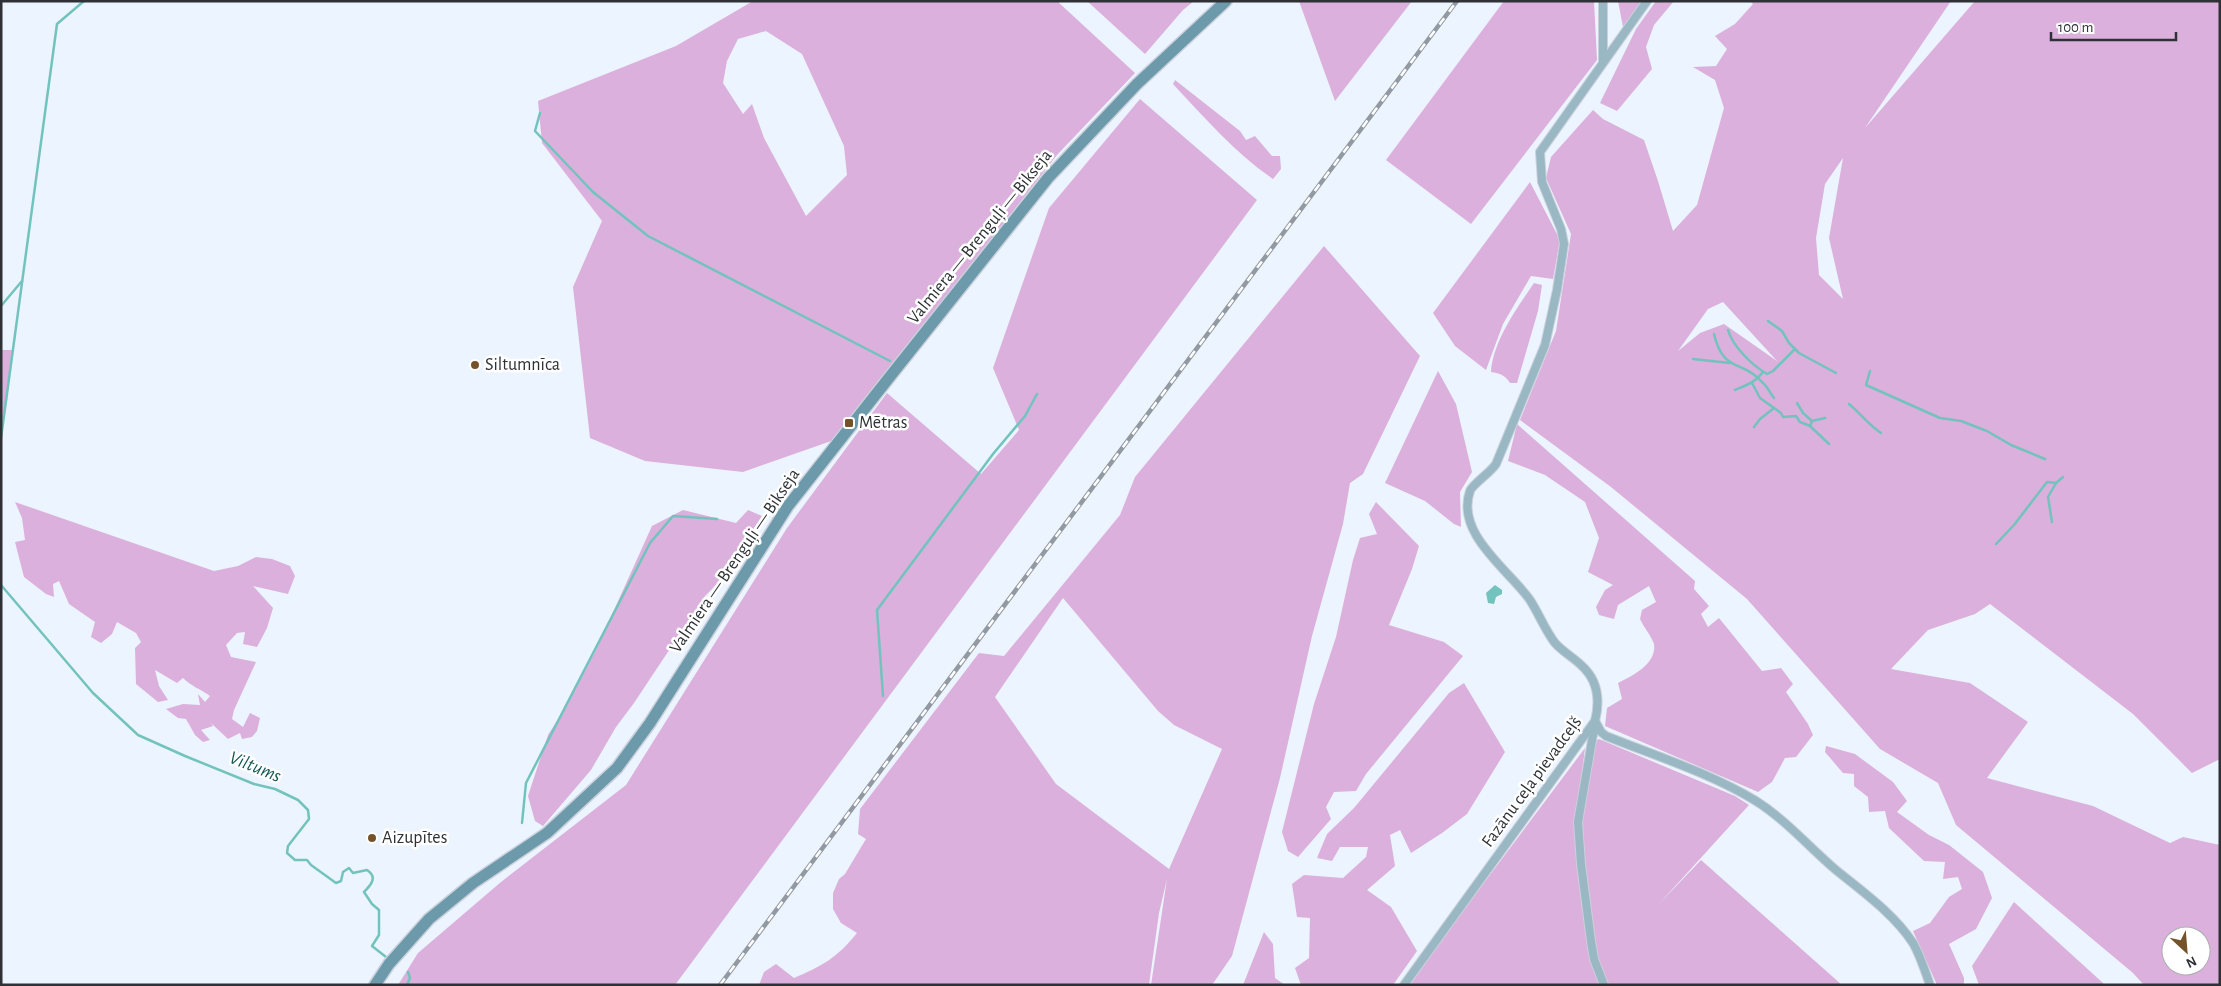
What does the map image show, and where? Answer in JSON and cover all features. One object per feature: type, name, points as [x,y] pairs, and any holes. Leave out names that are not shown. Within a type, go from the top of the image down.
[{"type":"main road","name":"Valmiera — Brenguļi — Bikseja","points":[[374,985],[389,964],[429,920],[473,883],[547,834],[617,768],[650,723],[788,506],[888,379],[1048,178],[1137,84],[1226,1]]},
{"type":"street","points":[[1603,1],[1603,61]]},
{"type":"street","name":"Fazānu ceļa pievadceļš","points":[[1404,985],[1595,721],[1599,708],[1598,696],[1588,672],[1561,650],[1548,634],[1529,600],[1490,557],[1469,518],[1469,497],[1471,488],[1490,473],[1496,464],[1545,345],[1557,290],[1564,244],[1561,229],[1542,182],[1540,152],[1647,1]]},
{"type":"street","points":[[1595,721],[1578,822],[1581,864],[1591,941],[1594,959],[1604,985]]},
{"type":"street","points":[[1595,721],[1601,732],[1606,736],[1731,788],[1756,802],[1796,832],[1832,866],[1893,918],[1914,945],[1930,985]]},
{"type":"shaded area","points":[[753,1],[1057,1],[1135,73],[1057,155],[834,440],[743,472],[645,461],[590,438],[573,287],[602,221],[542,143],[538,101],[676,46]],"holes":[[[766,31],[802,54],[844,146],[847,175],[806,216],[764,138],[752,104],[743,114],[723,83],[727,61],[738,39]]]},
{"type":"shaded area","points":[[1087,1],[1194,1],[1183,10],[1145,54]]},
{"type":"shaded area","points":[[1299,1],[1412,1],[1335,101]]},
{"type":"shaded area","points":[[1504,1],[1594,1],[1597,60],[1471,224],[1386,160]]},
{"type":"shaded area","points":[[1618,1],[1642,1],[1623,27]]},
{"type":"shaded area","points":[[1656,1],[1674,1],[1654,25],[1646,47],[1652,69],[1617,111],[1600,103],[1636,29]]},
{"type":"shaded area","points":[[1750,1],[1951,1],[1865,128],[1975,1],[2220,1],[2220,761],[2218,760],[2192,773],[2133,714],[1990,604],[1975,614],[1928,630],[1891,669],[1970,683],[2028,722],[1987,778],[2093,806],[2170,843],[2183,837],[2220,845],[2220,985],[2144,985],[2133,973],[1956,825],[1938,783],[1880,749],[1747,599],[1611,487],[1520,420],[1556,331],[1571,234],[1546,178],[1551,157],[1593,110],[1603,119],[1644,140],[1673,231],[1697,205],[1724,108],[1715,80],[1693,67],[1716,66],[1727,49],[1715,36],[1735,24],[1753,4]],"holes":[[[1843,158],[1829,238],[1843,299],[1819,275],[1816,238],[1825,184]],[[1723,302],[1777,361],[1724,324],[1700,333],[1678,351],[1708,309]]]},
{"type":"shaded area","points":[[1175,80],[1240,131],[1246,140],[1255,136],[1272,156],[1280,156],[1281,169],[1273,179],[1220,134],[1173,84]]},
{"type":"shaded area","points":[[1140,99],[1257,200],[675,985],[398,985],[418,953],[501,882],[626,785],[787,528],[887,393],[981,474],[1019,430],[993,368],[1049,208]]},
{"type":"shaded area","points":[[1530,182],[1560,240],[1553,279],[1531,276],[1503,324],[1486,370],[1455,346],[1433,313]]},
{"type":"shaded area","points":[[1324,246],[1420,356],[1363,474],[1350,483],[1343,524],[1312,636],[1280,778],[1232,956],[1212,985],[1151,985],[1167,879],[1159,913],[1149,985],[759,985],[764,972],[776,964],[794,978],[813,969],[836,955],[857,933],[841,923],[833,909],[833,893],[839,879],[845,874],[866,839],[858,834],[860,809],[979,653],[1004,656],[1120,515],[1135,477]],"holes":[[[1063,598],[1158,711],[1174,725],[1222,749],[1169,869],[1056,784],[995,697]]]},
{"type":"shaded area","points":[[1534,283],[1542,285],[1538,311],[1517,383],[1510,383],[1502,375],[1491,372],[1493,360],[1507,325]]},
{"type":"shaded area","points":[[1,350],[13,350],[1,438]]},
{"type":"shaded area","points":[[1438,371],[1456,404],[1472,472],[1460,492],[1461,527],[1454,524],[1425,501],[1385,483]]},
{"type":"shaded area","points":[[1517,424],[1695,581],[1694,589],[1709,606],[1701,614],[1708,627],[1719,618],[1762,671],[1781,668],[1793,684],[1786,692],[1808,724],[1813,735],[1796,757],[1785,758],[1772,782],[1758,792],[1605,726],[1607,708],[1622,699],[1618,683],[1630,677],[1652,658],[1654,644],[1640,619],[1642,610],[1656,602],[1649,586],[1618,605],[1614,619],[1599,615],[1596,607],[1605,590],[1613,585],[1588,572],[1599,538],[1585,502],[1545,475],[1508,461]]},
{"type":"shaded area","points":[[15,502],[214,571],[238,566],[256,557],[272,559],[290,566],[295,576],[288,594],[253,586],[273,608],[267,628],[257,647],[243,644],[245,632],[237,633],[226,645],[231,657],[256,662],[234,710],[232,719],[243,727],[250,713],[260,718],[257,731],[252,737],[242,739],[240,733],[228,739],[211,723],[213,726],[201,730],[210,740],[203,742],[195,735],[186,719],[178,718],[166,709],[183,704],[200,705],[198,694],[205,702],[210,696],[183,678],[177,683],[155,670],[159,686],[168,700],[158,702],[136,684],[135,648],[141,642],[136,633],[117,622],[112,634],[101,643],[91,637],[95,622],[69,604],[59,581],[53,584],[54,597],[46,594],[24,577],[15,542],[25,540],[22,518]]},
{"type":"shaded area","points":[[1376,502],[1419,546],[1412,569],[1389,625],[1444,642],[1463,656],[1366,774],[1356,791],[1334,792],[1326,807],[1331,819],[1298,857],[1288,851],[1282,832],[1314,704],[1336,637],[1353,560],[1360,538],[1377,534],[1369,514]]},
{"type":"shaded area","points":[[683,510],[736,523],[748,510],[762,516],[723,578],[705,596],[616,727],[591,770],[543,826],[535,821],[528,796],[548,735],[566,707],[596,650],[652,526]]},
{"type":"shaded area","points":[[1495,585],[1502,590],[1502,594],[1496,597],[1494,604],[1488,603],[1486,593]]},
{"type":"shaded area","points":[[1464,683],[1505,752],[1467,814],[1442,833],[1411,853],[1400,830],[1390,835],[1395,866],[1367,890],[1391,907],[1417,951],[1393,985],[1301,985],[1295,968],[1309,958],[1310,918],[1297,917],[1292,884],[1304,875],[1343,878],[1366,857],[1368,847],[1340,847],[1332,861],[1317,858],[1327,834],[1354,808],[1449,693]]},
{"type":"shaded area","points":[[1599,739],[1735,796],[1749,805],[1658,905],[1701,860],[1842,985],[1605,985],[1595,950],[1580,821],[1593,742]]},
{"type":"shaded area","points":[[1826,746],[1855,754],[1893,782],[1907,801],[1897,812],[1929,835],[1949,845],[1983,872],[1992,898],[1976,929],[1949,944],[1964,978],[1964,985],[1937,985],[1913,931],[1930,923],[1949,897],[1962,889],[1958,877],[1943,879],[1945,862],[1924,861],[1889,828],[1885,811],[1869,812],[1868,797],[1854,786],[1854,774],[1843,773],[1825,752]]},
{"type":"shaded area","points":[[1585,748],[1576,823],[1578,868],[1592,964],[1600,985],[1410,985],[1450,928]]},
{"type":"shaded area","points":[[2014,902],[2105,985],[1979,985],[1972,966]]},
{"type":"shaded area","points":[[1264,932],[1273,944],[1275,978],[1285,985],[1243,985]]},
{"type":"waterway","points":[[1,438],[57,24],[84,1]]},
{"type":"waterway","points":[[540,113],[535,131],[593,192],[648,236],[890,361]]},
{"type":"waterway","points":[[1,306],[22,281]]},
{"type":"waterway","points":[[1768,321],[1782,331],[1789,343],[1799,353],[1836,373]]},
{"type":"waterway","points":[[1728,330],[1734,343],[1744,355],[1767,374],[1773,371],[1795,349]]},
{"type":"waterway","points":[[1714,334],[1718,346],[1728,361],[1755,375],[1774,398]]},
{"type":"waterway","points":[[1693,359],[1730,363]]},
{"type":"waterway","points":[[1870,371],[1866,385],[1940,418],[1961,421],[1987,431],[2011,445],[2045,459]]},
{"type":"waterway","points":[[1735,390],[1754,381],[1763,372]]},
{"type":"waterway","points":[[1752,383],[1760,398],[1781,413],[1783,417],[1796,416],[1800,422],[1810,426],[1829,444]]},
{"type":"waterway","points":[[883,696],[877,610],[993,454],[1025,416],[1037,394]]},
{"type":"waterway","points":[[1797,403],[1803,413],[1812,421]]},
{"type":"waterway","points":[[1849,404],[1881,433]]},
{"type":"waterway","points":[[1754,427],[1760,419],[1774,408]]},
{"type":"waterway","points":[[1810,426],[1812,421],[1825,418]]},
{"type":"waterway","points":[[1996,544],[2014,525],[2047,482],[2056,483],[2063,477]]},
{"type":"waterway","points":[[2052,522],[2048,497],[2056,483]]},
{"type":"waterway","points":[[522,823],[526,783],[650,543],[673,516],[717,519]]},
{"type":"waterway","name":"Viltums","points":[[1,585],[93,693],[138,735],[185,756],[254,784],[275,789],[298,800],[308,810],[309,819],[288,846],[287,853],[295,860],[307,860],[336,883],[341,881],[343,872],[349,868],[353,873],[367,870],[372,875],[372,881],[364,892],[372,904],[379,910],[379,935],[372,946],[386,957]]},
{"type":"waterway","name":"Viltums","points":[[407,985],[410,978],[408,972]]},
{"type":"railway","points":[[720,985],[1457,1]]},
{"type":"place","name":"Siltumnīca","points":[[475,365]]},
{"type":"place","name":"Mētras","points":[[849,423]]},
{"type":"place","name":"Aizupītes","points":[[372,838]]}]
